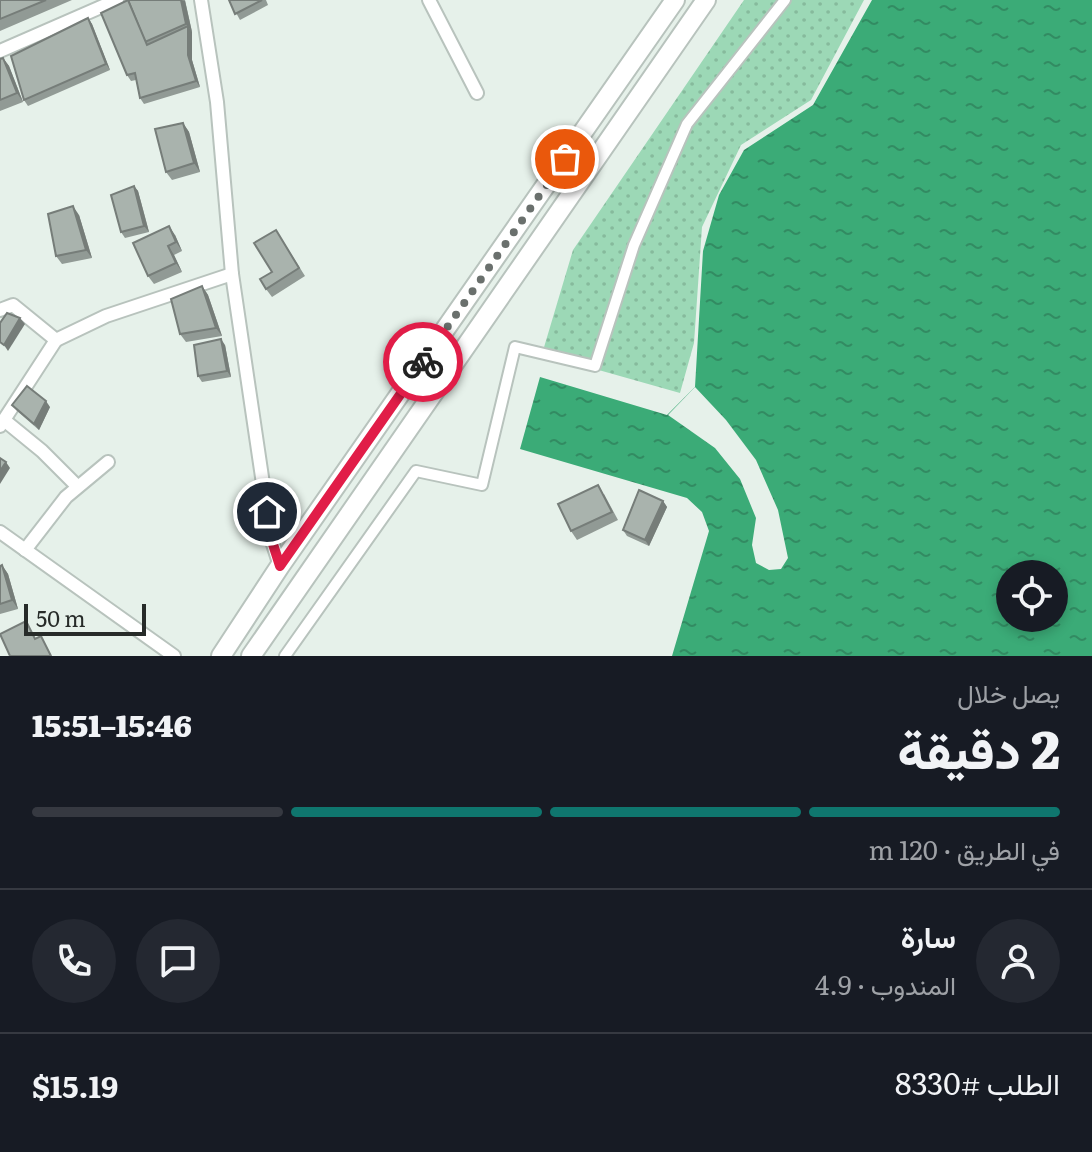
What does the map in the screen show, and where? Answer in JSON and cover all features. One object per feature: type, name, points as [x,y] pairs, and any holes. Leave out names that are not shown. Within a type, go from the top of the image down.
[{"type":"main road","points":[[221,656],[280,566],[675,0]]},
{"type":"main road","points":[[251,656],[706,0]]},
{"type":"street","points":[[0,51],[117,0]]},
{"type":"street","points":[[201,0],[217,102],[232,274],[271,538],[280,566]]},
{"type":"street","points":[[429,0],[477,93]]},
{"type":"street","points":[[285,656],[416,471],[482,485],[515,347],[595,366],[634,245],[687,124],[785,0]]},
{"type":"street","points":[[77,486],[42,451],[2,423],[56,340],[106,316],[232,274]]},
{"type":"street","points":[[0,310],[13,305],[56,340]]},
{"type":"street","points":[[25,550],[77,486],[108,462]]},
{"type":"street","points":[[0,532],[174,656]]},
{"type":"shaded area","points":[[744,0],[864,0],[811,100],[741,145],[702,227],[694,343],[680,393],[542,354],[573,250]]},
{"type":"water","points":[[872,0],[1092,0],[1092,656],[672,656],[709,531],[702,512],[687,498],[520,449],[540,377],[667,415],[695,387],[703,251],[719,195],[744,150],[813,105]]},
{"type":"pier","points":[[695,387],[726,420],[756,460],[778,510],[788,558],[781,569],[769,570],[756,563],[752,545],[756,518],[740,479],[715,448],[668,415]]},
{"type":"building","points":[[0,0],[46,0],[0,19]]},
{"type":"building","points":[[128,0],[181,0],[186,24],[145,42]]},
{"type":"building","points":[[128,0],[147,45],[188,26],[188,55],[196,81],[140,98],[135,73],[127,75],[101,13]]},
{"type":"building","points":[[229,0],[262,0],[235,14]]},
{"type":"building","points":[[88,18],[106,64],[24,100],[11,56]]},
{"type":"building","points":[[3,58],[17,93],[0,100],[0,59]]},
{"type":"building","points":[[183,123],[194,163],[166,172],[155,129]]},
{"type":"building","points":[[134,186],[144,226],[121,232],[111,195]]},
{"type":"building","points":[[73,206],[86,250],[56,256],[48,214]]},
{"type":"building","points":[[169,226],[176,242],[168,246],[176,263],[148,276],[133,243]]},
{"type":"building","points":[[276,230],[299,268],[266,289],[260,279],[272,272],[254,243]]},
{"type":"building","points":[[202,286],[216,328],[180,334],[171,299]]},
{"type":"building","points":[[7,313],[20,318],[4,345],[0,342],[0,323]]},
{"type":"building","points":[[221,339],[227,371],[198,376],[194,345]]},
{"type":"building","points":[[27,386],[46,401],[34,424],[12,405]]},
{"type":"building","points":[[598,485],[612,512],[571,531],[558,504]]},
{"type":"building","points":[[639,490],[663,501],[645,540],[623,530]]},
{"type":"building","points":[[0,566],[12,600],[0,604]]},
{"type":"building","points":[[26,621],[35,639],[41,636],[51,656],[10,656],[0,634]]},
{"type":"way so far","points":[[423,362],[565,159]]},
{"type":"route","points":[[267,512],[280,566],[423,362]]}]
